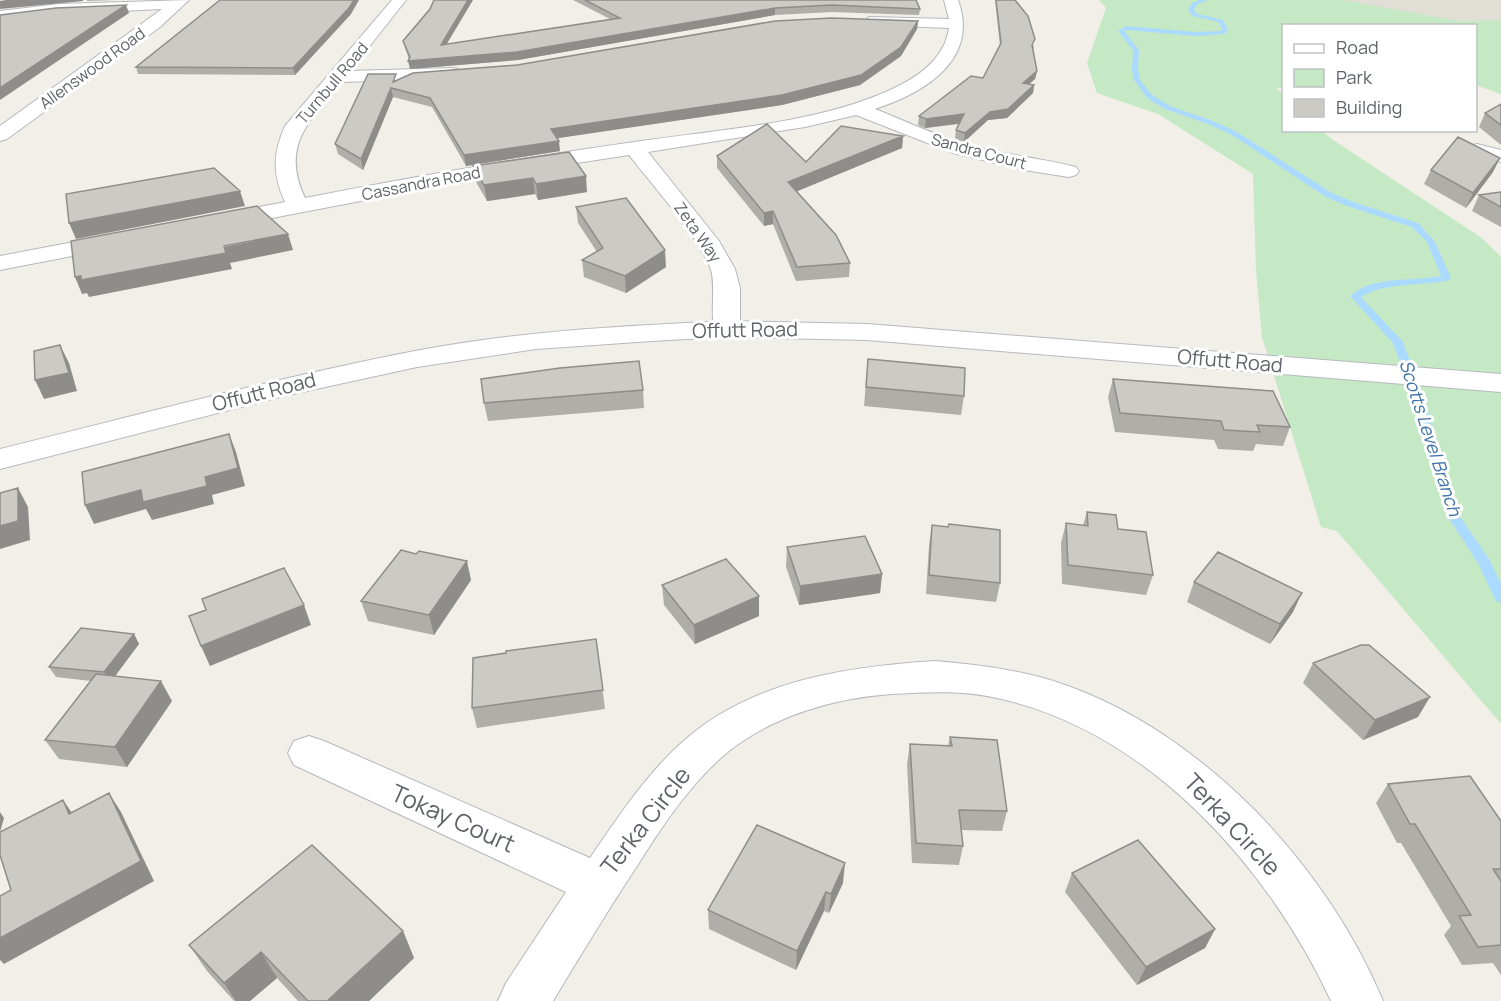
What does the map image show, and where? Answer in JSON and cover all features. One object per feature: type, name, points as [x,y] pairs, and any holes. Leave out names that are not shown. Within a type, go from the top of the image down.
[{"type":"street","name":"Turnbull Road","points":[[298,206],[285,182],[283,163],[285,147],[295,126],[399,0]]},
{"type":"street","name":"Cassandra Road","points":[[205,224],[461,174],[783,125],[857,109],[917,83],[941,66],[952,51],[956,24],[951,0]]},
{"type":"street","points":[[0,16],[59,9],[180,2]]},
{"type":"street","name":"Allenswood Road","points":[[0,135],[180,2]]},
{"type":"street","points":[[860,20],[956,24]]},
{"type":"street","points":[[336,77],[468,72]]},
{"type":"street","name":"Sandra Court","points":[[857,109],[960,149],[1024,164],[1069,171]]},
{"type":"street","name":"Zeta Way","points":[[635,149],[711,246],[723,269],[727,288],[727,329]]},
{"type":"street","points":[[1477,150],[1501,156]]},
{"type":"street","points":[[0,263],[135,237]]},
{"type":"street","name":"Offutt Road","points":[[0,459],[282,388],[417,358],[547,340],[727,329],[797,329],[911,335],[1501,383]]},
{"type":"street","name":"Terka Circle","points":[[524,1001],[597,884],[668,783],[716,738],[768,708],[836,685],[904,675],[966,677],[1028,689],[1088,711],[1149,745],[1208,792],[1265,855],[1323,933],[1358,1001]]},
{"type":"street","name":"Tokay Court","points":[[309,753],[597,884]]},
{"type":"shaded area","points":[[1239,0],[1501,0],[1501,94],[1477,85],[1477,24],[1458,24]]},
{"type":"green space","points":[[1099,0],[1343,0],[1458,21],[1501,20],[1501,94],[1477,85],[1477,24],[1282,24],[1282,88],[1277,88],[1282,94],[1282,132],[1323,132],[1482,238],[1501,257],[1501,724],[1337,531],[1321,527],[1262,337],[1256,270],[1253,174],[1158,114],[1097,93],[1087,63],[1106,8]]},
{"type":"building","points":[[220,0],[354,0],[293,68],[136,67]]},
{"type":"building","points":[[434,0],[468,0],[441,45],[620,18],[585,0],[916,0],[920,9],[832,5],[775,8],[517,52],[408,61],[410,57],[403,41],[430,9]]},
{"type":"building","points":[[996,0],[1015,0],[1028,16],[1035,39],[1032,45],[1037,71],[1023,83],[1034,85],[1008,109],[990,112],[965,133],[956,130],[964,114],[926,119],[919,116],[971,76],[983,78],[1001,43]]},
{"type":"building","points":[[126,5],[0,88],[0,15],[56,8]]},
{"type":"building","points":[[832,18],[918,21],[901,47],[861,75],[782,95],[551,129],[559,141],[464,155],[430,98],[391,88],[361,159],[335,144],[368,74],[396,74],[393,82],[413,73],[517,65],[775,21]]},
{"type":"building","points":[[1501,104],[1501,125],[1485,113]]},
{"type":"building","points":[[767,124],[806,162],[841,126],[903,136],[788,182],[836,235],[850,263],[797,267],[773,211],[764,213],[717,156]]},
{"type":"building","points":[[1458,137],[1500,158],[1473,193],[1431,170]]},
{"type":"building","points":[[569,152],[586,176],[536,184],[533,178],[484,185],[473,166]]},
{"type":"building","points":[[214,168],[240,191],[69,223],[66,194]]},
{"type":"building","points":[[1501,192],[1501,207],[1479,195]]},
{"type":"building","points":[[626,198],[665,250],[625,276],[582,260],[603,248],[576,207]]},
{"type":"building","points":[[257,206],[288,234],[224,246],[226,253],[81,280],[81,276],[75,277],[71,241]]},
{"type":"building","points":[[60,345],[69,373],[35,380],[34,351]]},
{"type":"building","points":[[868,359],[965,368],[964,396],[866,387]]},
{"type":"building","points":[[639,361],[643,390],[484,403],[481,379],[560,368]]},
{"type":"building","points":[[1113,379],[1273,391],[1290,427],[1257,425],[1260,432],[1224,430],[1221,421],[1120,413]]},
{"type":"building","points":[[229,434],[238,468],[205,477],[207,486],[143,502],[141,490],[85,505],[82,472]]},
{"type":"building","points":[[18,488],[18,521],[0,526],[0,493]]},
{"type":"building","points":[[1087,512],[1116,515],[1118,529],[1146,532],[1153,575],[1068,565],[1066,523],[1088,526]]},
{"type":"building","points":[[949,524],[1000,530],[1000,583],[929,575],[932,525],[948,527]]},
{"type":"building","points":[[865,536],[882,574],[800,586],[787,547]]},
{"type":"building","points":[[401,550],[416,554],[419,551],[467,561],[429,615],[361,601]]},
{"type":"building","points":[[1218,552],[1302,593],[1280,624],[1194,582]]},
{"type":"building","points":[[726,559],[759,596],[694,625],[662,585]]},
{"type":"building","points":[[284,568],[304,605],[201,646],[189,616],[206,610],[202,599]]},
{"type":"building","points":[[81,628],[134,634],[104,672],[49,667]]},
{"type":"building","points":[[596,639],[603,690],[472,708],[473,658],[506,653],[506,651]]},
{"type":"building","points":[[1361,645],[1369,645],[1430,697],[1375,720],[1313,663]]},
{"type":"building","points":[[96,674],[161,681],[115,747],[45,740]]},
{"type":"building","points":[[950,737],[997,740],[1007,811],[959,810],[963,846],[916,843],[910,744],[952,746]]},
{"type":"building","points":[[1470,776],[1501,821],[1501,869],[1493,869],[1501,881],[1501,945],[1478,947],[1459,916],[1471,915],[1415,824],[1410,824],[1388,784]]},
{"type":"building","points":[[109,793],[141,861],[0,938],[0,896],[11,890],[0,855],[0,832],[63,800],[69,814]]},
{"type":"building","points":[[757,825],[845,863],[831,894],[826,892],[797,951],[708,910]]},
{"type":"building","points":[[1138,840],[1215,929],[1146,967],[1072,873]]},
{"type":"building","points":[[312,845],[403,931],[327,1001],[308,1001],[261,952],[224,983],[189,945]]},
{"type":"waterway","name":"Scotts Level Branch","points":[[1204,0],[1194,4],[1191,10],[1195,15],[1221,21],[1225,30],[1222,33],[1195,34],[1126,28],[1121,31],[1136,50],[1136,75],[1142,89],[1158,103],[1235,133],[1329,195],[1415,225],[1435,248],[1446,278],[1376,286],[1355,296],[1398,342],[1424,414],[1454,517],[1484,562],[1501,598]]}]
